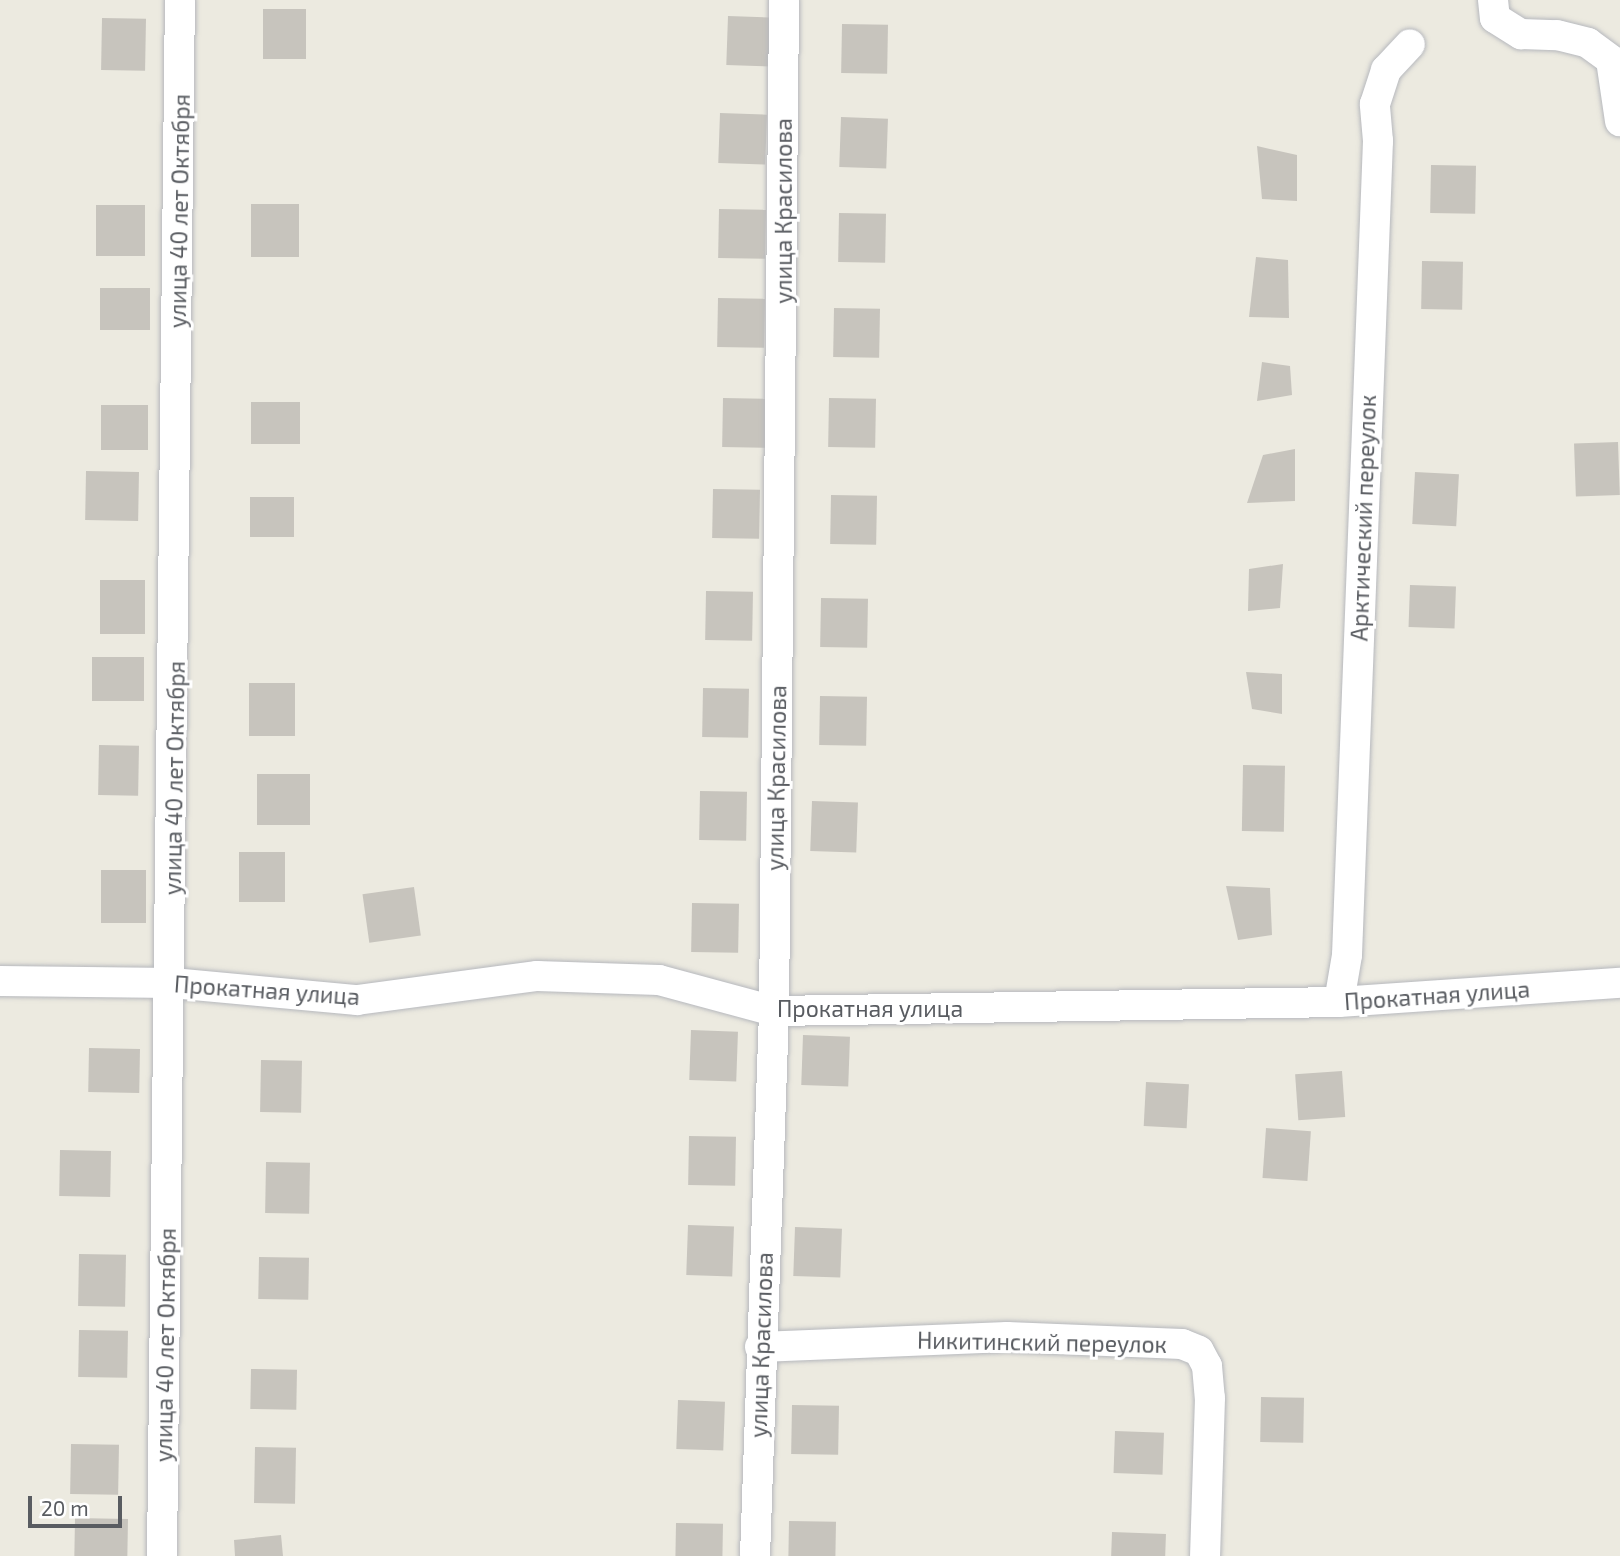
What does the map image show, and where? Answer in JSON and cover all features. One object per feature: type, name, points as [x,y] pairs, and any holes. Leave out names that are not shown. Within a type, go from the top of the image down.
[{"type":"street","name":"улица 40 лет Октября","points":[[163,1556],[172,983],[180,0]]},
{"type":"street","name":"улица Красилова","points":[[755,1556],[774,1011],[784,0]]},
{"type":"street","points":[[1493,0],[1495,18],[1521,34],[1557,35],[1588,43],[1611,60],[1620,121]]},
{"type":"street","name":"Арктический переулок","points":[[1339,1002],[1347,955],[1378,141],[1375,104],[1386,70],[1410,44]]},
{"type":"street","name":"Прокатная улица","points":[[0,981],[172,983],[357,1000],[537,975],[659,980],[774,1011],[1339,1002],[1620,983]]},
{"type":"street","name":"Никитинский переулок","points":[[761,1347],[1007,1337],[1182,1344],[1199,1351],[1207,1366],[1210,1398],[1205,1556]]},
{"type":"building","points":[[263,9],[306,9],[306,59],[263,59]]},
{"type":"building","points":[[728,16],[775,18],[773,67],[726,65]]},
{"type":"building","points":[[102,18],[146,19],[145,71],[101,70]]},
{"type":"building","points":[[842,24],[888,25],[887,74],[841,73]]},
{"type":"building","points":[[720,113],[767,115],[765,165],[718,163]]},
{"type":"building","points":[[841,117],[888,119],[886,169],[839,167]]},
{"type":"building","points":[[1257,146],[1297,155],[1297,201],[1262,199]]},
{"type":"building","points":[[1431,165],[1476,166],[1475,214],[1430,213]]},
{"type":"building","points":[[251,204],[299,204],[299,257],[251,257]]},
{"type":"building","points":[[96,205],[145,205],[145,256],[96,256]]},
{"type":"building","points":[[719,209],[766,210],[765,259],[718,258]]},
{"type":"building","points":[[839,213],[886,214],[885,263],[838,262]]},
{"type":"building","points":[[1256,257],[1288,260],[1289,318],[1249,317]]},
{"type":"building","points":[[1422,261],[1463,262],[1462,310],[1421,309]]},
{"type":"building","points":[[100,288],[150,288],[150,330],[100,330]]},
{"type":"building","points":[[718,298],[765,299],[764,348],[717,347]]},
{"type":"building","points":[[834,308],[880,309],[879,358],[833,357]]},
{"type":"building","points":[[1262,362],[1290,366],[1292,395],[1257,401]]},
{"type":"building","points":[[723,398],[770,399],[769,448],[722,447]]},
{"type":"building","points":[[829,398],[876,399],[875,448],[828,447]]},
{"type":"building","points":[[251,402],[300,402],[300,444],[251,444]]},
{"type":"building","points":[[101,405],[148,405],[148,450],[101,450]]},
{"type":"building","points":[[1618,442],[1620,495],[1576,497],[1574,444]]},
{"type":"building","points":[[1295,449],[1295,501],[1247,503],[1263,455]]},
{"type":"building","points":[[86,471],[139,472],[138,521],[85,520]]},
{"type":"building","points":[[1415,472],[1459,474],[1456,526],[1412,524]]},
{"type":"building","points":[[713,489],[760,490],[759,539],[712,538]]},
{"type":"building","points":[[831,495],[877,496],[876,545],[830,544]]},
{"type":"building","points":[[250,497],[294,497],[294,537],[250,537]]},
{"type":"building","points":[[1283,564],[1280,608],[1248,611],[1249,569]]},
{"type":"building","points":[[100,580],[145,580],[145,634],[100,634]]},
{"type":"building","points":[[1410,585],[1456,587],[1455,629],[1409,627]]},
{"type":"building","points":[[706,591],[753,592],[752,641],[705,640]]},
{"type":"building","points":[[821,598],[868,599],[867,648],[820,647]]},
{"type":"building","points":[[92,657],[144,657],[144,701],[92,701]]},
{"type":"building","points":[[1246,672],[1282,674],[1282,714],[1252,709]]},
{"type":"building","points":[[249,683],[295,683],[295,736],[249,736]]},
{"type":"building","points":[[703,688],[749,689],[748,738],[702,737]]},
{"type":"building","points":[[820,696],[867,697],[866,746],[819,745]]},
{"type":"building","points":[[99,745],[139,746],[138,796],[98,795]]},
{"type":"building","points":[[1243,765],[1285,766],[1284,832],[1242,831]]},
{"type":"building","points":[[257,774],[310,774],[310,825],[257,825]]},
{"type":"building","points":[[700,791],[747,792],[746,841],[699,840]]},
{"type":"building","points":[[812,801],[858,803],[856,853],[810,851]]},
{"type":"building","points":[[239,852],[285,852],[285,902],[239,902]]},
{"type":"building","points":[[101,870],[146,870],[146,923],[101,923]]},
{"type":"building","points":[[1226,886],[1270,888],[1272,935],[1238,940]]},
{"type":"building","points":[[414,887],[421,936],[369,943],[363,894]]},
{"type":"building","points":[[692,903],[739,904],[738,953],[691,952]]},
{"type":"building","points":[[691,1030],[738,1032],[736,1082],[689,1080]]},
{"type":"building","points":[[803,1035],[850,1037],[848,1087],[801,1085]]},
{"type":"building","points":[[89,1048],[140,1049],[139,1093],[88,1092]]},
{"type":"building","points":[[261,1060],[302,1061],[301,1113],[260,1112]]},
{"type":"building","points":[[1342,1071],[1345,1117],[1298,1120],[1295,1074]]},
{"type":"building","points":[[1146,1082],[1189,1084],[1187,1128],[1144,1126]]},
{"type":"building","points":[[1266,1128],[1311,1131],[1307,1181],[1263,1178]]},
{"type":"building","points":[[689,1136],[736,1137],[735,1186],[688,1185]]},
{"type":"building","points":[[60,1150],[111,1151],[110,1197],[59,1196]]},
{"type":"building","points":[[266,1162],[310,1163],[309,1214],[265,1213]]},
{"type":"building","points":[[688,1225],[734,1227],[732,1277],[686,1275]]},
{"type":"building","points":[[795,1227],[842,1229],[840,1278],[793,1276]]},
{"type":"building","points":[[79,1254],[126,1255],[125,1307],[78,1306]]},
{"type":"building","points":[[259,1257],[309,1258],[308,1300],[258,1299]]},
{"type":"building","points":[[79,1330],[128,1331],[127,1378],[78,1377]]},
{"type":"building","points":[[251,1369],[297,1370],[296,1410],[250,1409]]},
{"type":"building","points":[[1261,1397],[1304,1398],[1303,1443],[1260,1442]]},
{"type":"building","points":[[678,1400],[725,1402],[723,1451],[676,1449]]},
{"type":"building","points":[[792,1405],[839,1406],[838,1455],[791,1454]]},
{"type":"building","points":[[1115,1431],[1164,1433],[1163,1475],[1114,1473]]},
{"type":"building","points":[[71,1444],[119,1445],[118,1495],[70,1494]]},
{"type":"building","points":[[255,1447],[296,1448],[295,1504],[254,1503]]},
{"type":"building","points":[[75,1518],[128,1519],[127,1556],[74,1556]]},
{"type":"building","points":[[789,1521],[836,1522],[835,1556],[788,1556]]},
{"type":"building","points":[[676,1523],[723,1524],[722,1556],[675,1556]]},
{"type":"building","points":[[1112,1532],[1166,1534],[1165,1556],[1111,1556]]},
{"type":"building","points":[[281,1535],[283,1556],[235,1556],[234,1540]]}]
